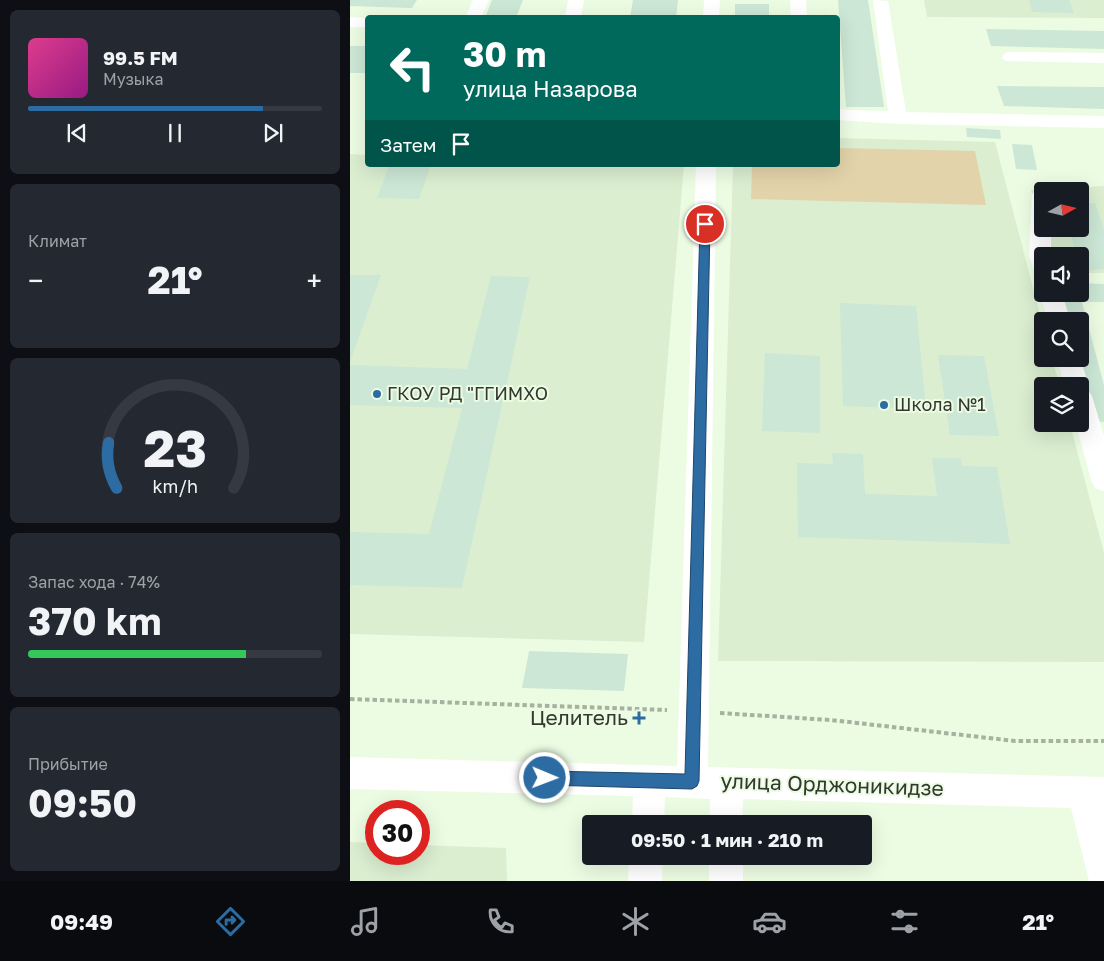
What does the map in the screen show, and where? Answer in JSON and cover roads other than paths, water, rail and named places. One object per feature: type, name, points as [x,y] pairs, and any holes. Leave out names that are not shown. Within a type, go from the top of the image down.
[{"type":"street","points":[[474,15],[481,0]]},
{"type":"street","points":[[574,15],[576,0]]},
{"type":"street","points":[[711,15],[712,0]]},
{"type":"street","points":[[798,0],[799,15]]},
{"type":"street","points":[[880,1],[898,118]]},
{"type":"street","points":[[350,22],[365,22]]},
{"type":"street","points":[[1011,56],[1104,58]]},
{"type":"street","points":[[840,115],[898,118],[1104,122]]},
{"type":"street","points":[[692,781],[706,167]]},
{"type":"street","points":[[1089,416],[1098,437],[1104,480]]},
{"type":"street","name":"улица Орджоникидзе","points":[[350,773],[1093,793]]},
{"type":"street","points":[[648,815],[650,780]]},
{"type":"street","points":[[726,782],[726,815]]},
{"type":"street","points":[[1093,793],[1104,876]]},
{"type":"street","points":[[645,881],[646,865]]},
{"type":"street","points":[[726,865],[726,881]]},
{"type":"place","name":"ГКОУ РД \"ГГИМХО","points":[[377,394]]},
{"type":"place","name":"Школа №1","points":[[884,405]]},
{"type":"place","name":"Целитель","points":[[639,718]]}]
